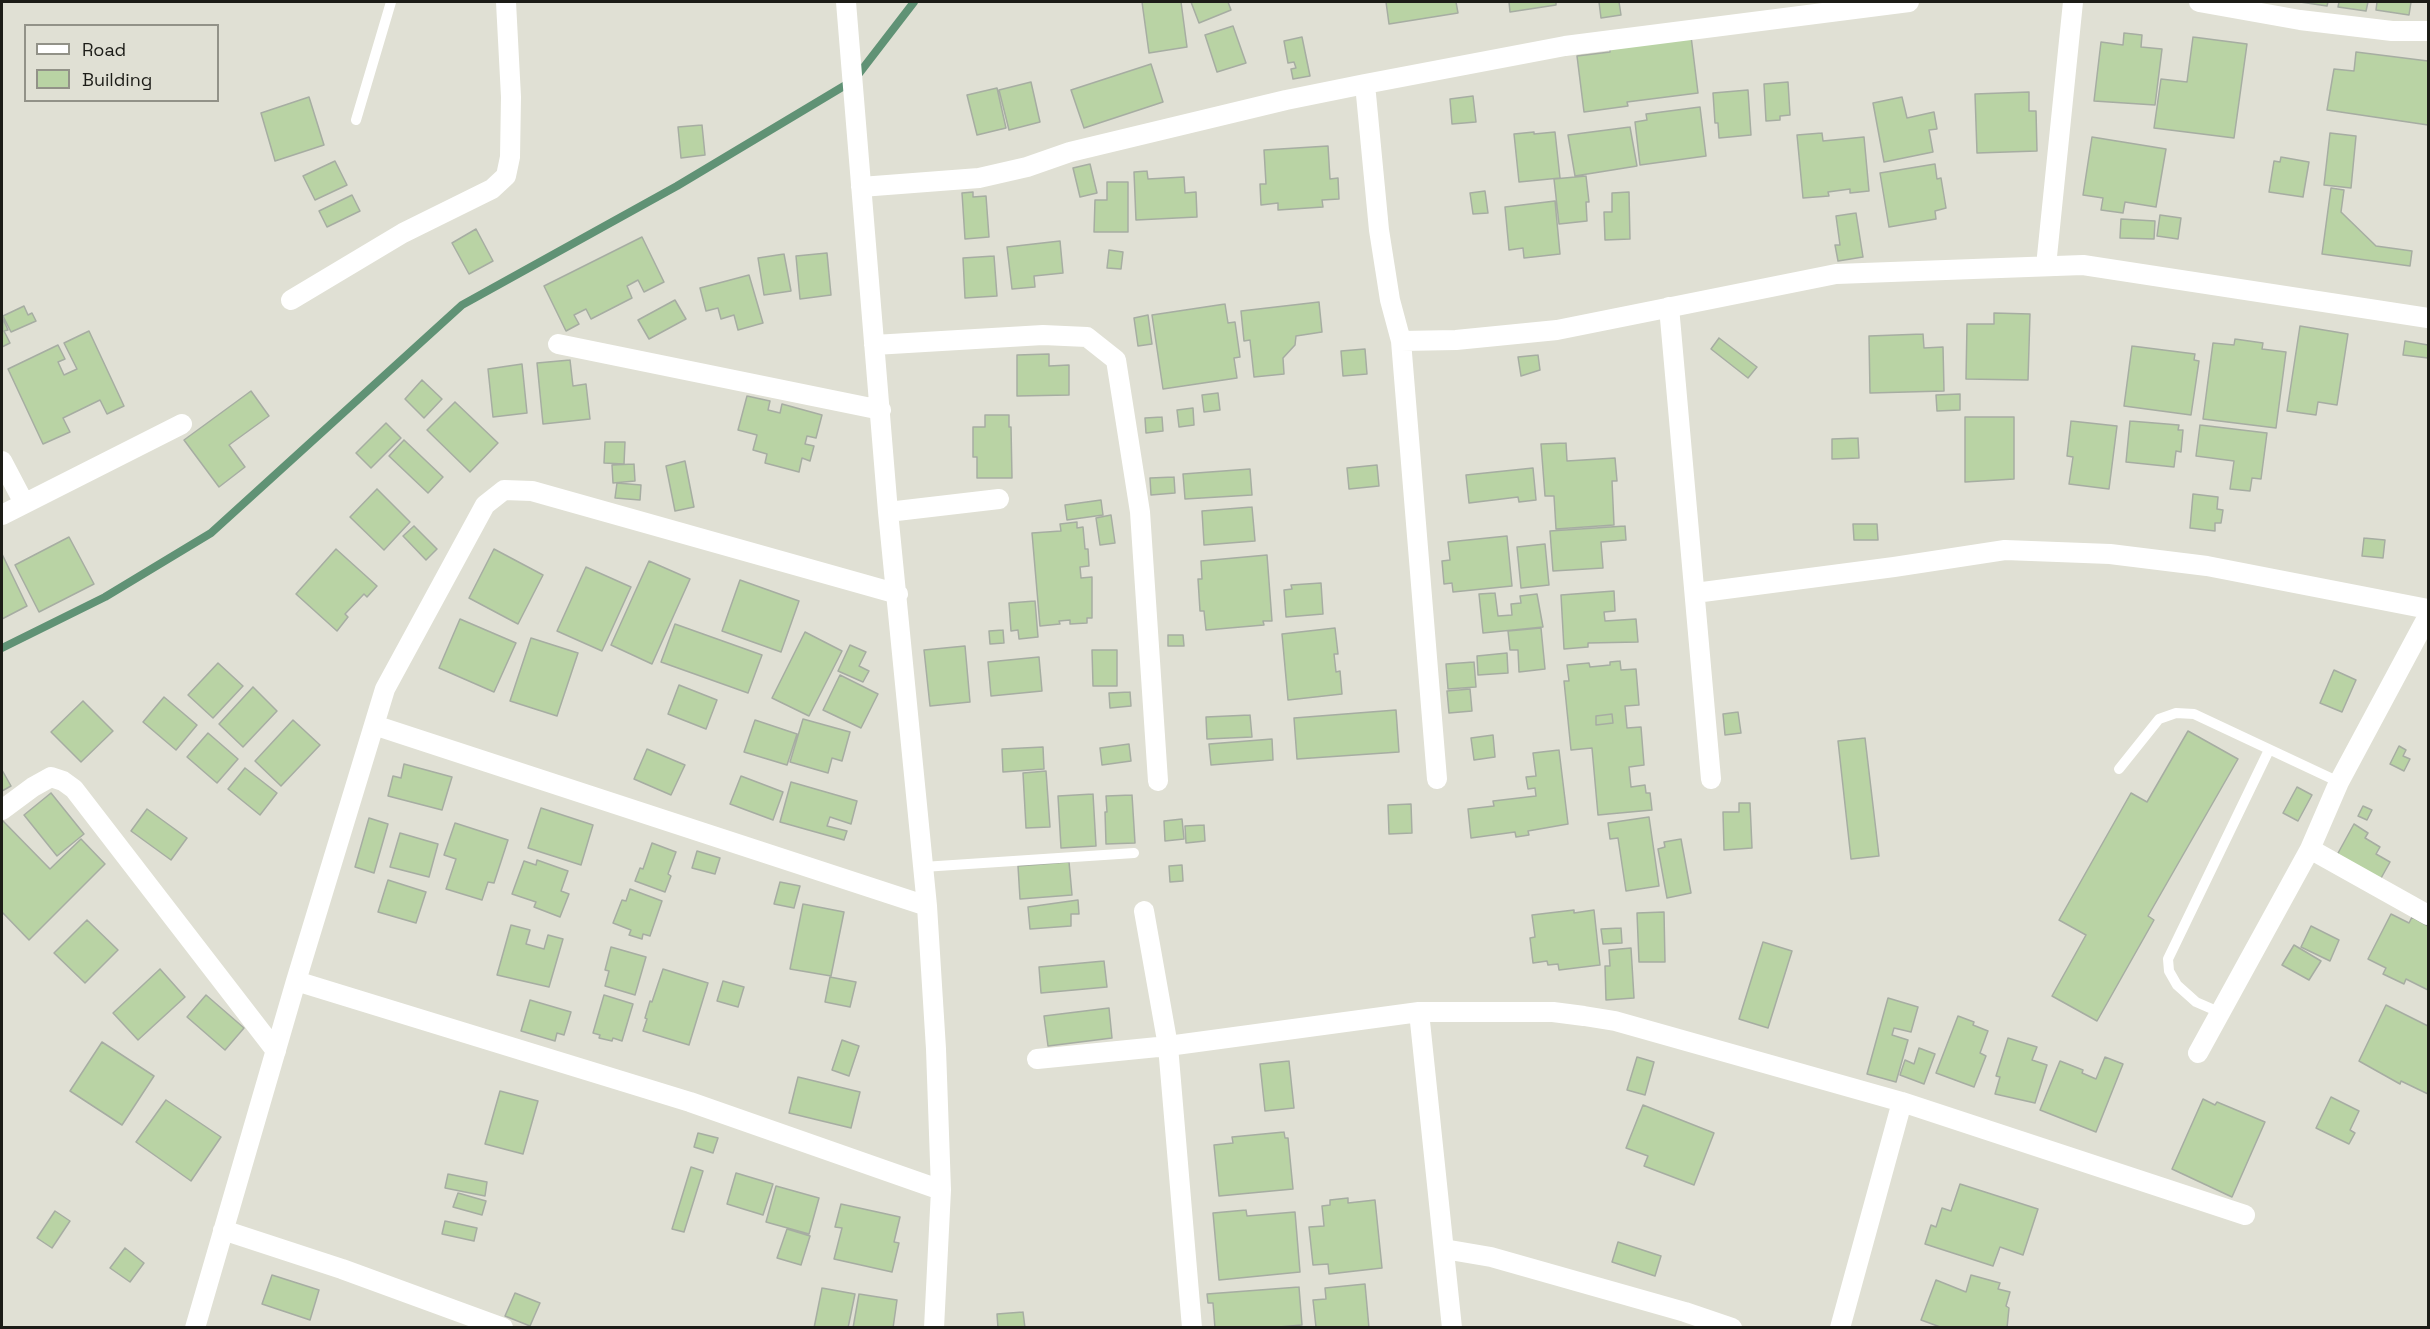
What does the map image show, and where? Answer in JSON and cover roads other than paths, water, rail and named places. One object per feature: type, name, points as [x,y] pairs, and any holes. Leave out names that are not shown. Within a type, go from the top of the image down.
[{"type":"street","points":[[291,300],[403,233],[492,189],[506,176],[510,157],[511,97],[506,2]]},
{"type":"street","points":[[846,2],[888,512],[898,594],[927,906],[936,1049],[941,1190],[934,1328]]},
{"type":"street","points":[[861,187],[979,178],[1027,167],[1070,152],[1286,100],[1565,46],[1908,2]]},
{"type":"street","points":[[2046,266],[2073,2]]},
{"type":"street","points":[[2199,2],[2300,20],[2392,31],[2428,31]]},
{"type":"street","points":[[1365,84],[1379,230],[1390,300],[1401,341],[1437,779]]},
{"type":"street","points":[[1401,341],[1456,340],[1557,330],[1836,274],[2083,265],[2428,318]]},
{"type":"street","points":[[1669,307],[1711,779]]},
{"type":"street","points":[[874,345],[1043,335],[1087,337],[1116,360],[1140,512],[1158,781]]},
{"type":"street","points":[[558,344],[881,410]]},
{"type":"street","points":[[2,514],[182,424]]},
{"type":"street","points":[[2,461],[24,503]]},
{"type":"street","points":[[195,1328],[296,981],[385,689],[485,505],[504,490],[532,491],[898,594]]},
{"type":"street","points":[[888,512],[999,499]]},
{"type":"street","points":[[1695,594],[2005,550],[2110,554],[2207,566],[2428,609]]},
{"type":"street","points":[[2198,1053],[2310,849],[2339,782],[2428,616]]},
{"type":"street","points":[[374,725],[927,906]]},
{"type":"street","points":[[2,810],[51,777],[63,781],[74,789],[276,1051]]},
{"type":"street","points":[[2310,849],[2428,915]]},
{"type":"street","points":[[1144,911],[1168,1046],[1192,1328]]},
{"type":"street","points":[[296,981],[690,1102],[941,1190]]},
{"type":"street","points":[[1419,1011],[1452,1328]]},
{"type":"street","points":[[1037,1059],[1168,1046],[1419,1011],[1553,1012],[1615,1021],[1902,1102],[2245,1215]]},
{"type":"street","points":[[1840,1328],[1902,1102]]},
{"type":"street","points":[[223,1230],[342,1269],[503,1328]]},
{"type":"street","points":[[1444,1249],[1491,1257],[1685,1312],[1732,1328]]},
{"type":"lane","points":[[356,120],[391,2]]},
{"type":"lane","points":[[2119,769],[2159,719],[2176,712],[2194,714],[2339,782]]},
{"type":"lane","points":[[2219,1012],[2196,1002],[2177,985],[2169,971],[2168,959],[2269,750]]},
{"type":"lane","points":[[923,867],[1134,853]]},
{"type":"waterway","points":[[2,648],[105,597],[211,533],[462,305],[677,186],[854,80],[914,2]]}]
